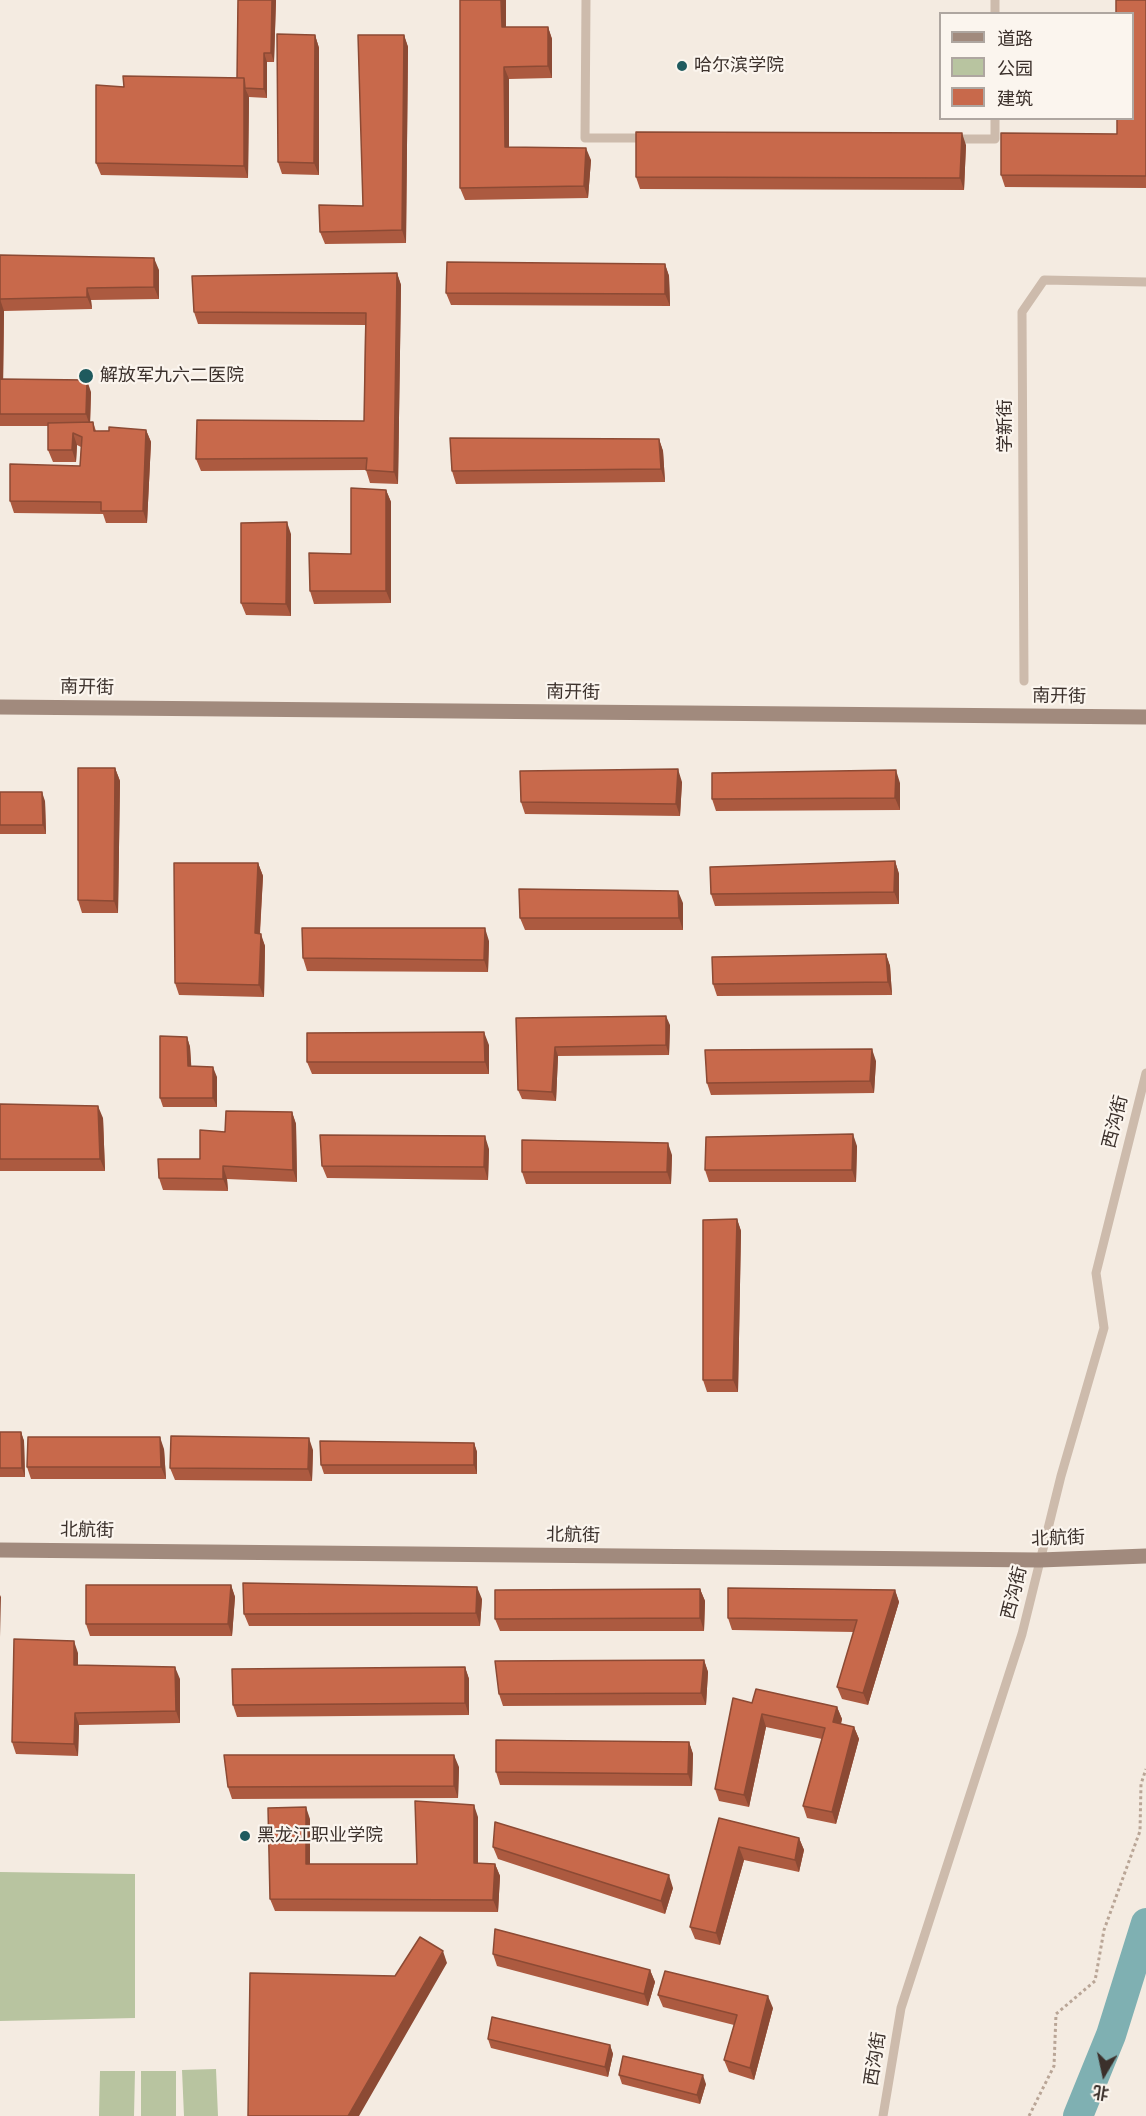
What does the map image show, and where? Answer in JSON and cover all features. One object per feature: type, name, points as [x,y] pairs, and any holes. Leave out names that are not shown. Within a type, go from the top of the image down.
[{"type":"street","name":"南开街","points":[[0,707],[1146,717]]},
{"type":"street","name":"北航街","points":[[0,1550],[1040,1560],[1146,1556]]},
{"type":"lane","points":[[586,0],[585,138],[655,138]]},
{"type":"lane","points":[[948,139],[995,139],[995,120]]},
{"type":"lane","name":"学新街","points":[[1024,681],[1022,312],[1044,280],[1146,282]]},
{"type":"lane","name":"西沟街","points":[[883,2116],[901,2008],[1022,1634],[1061,1476],[1104,1328],[1096,1273],[1146,1073]]},
{"type":"path","points":[[1029,2116],[1054,2066],[1056,2013],[1095,1981],[1104,1930],[1140,1831],[1140,1785],[1146,1769]]},
{"type":"green space","points":[[0,1872],[135,1874],[135,2018],[0,2021]]},
{"type":"green space","points":[[216,2069],[218,2116],[184,2116],[182,2070]]},
{"type":"green space","points":[[100,2071],[135,2071],[134,2116],[99,2116]]},
{"type":"green space","points":[[141,2071],[176,2071],[176,2116],[141,2116]]},
{"type":"building","points":[[238,0],[272,0],[271,53],[264,53],[264,89],[245,88],[244,78],[237,78]]},
{"type":"building","points":[[460,0],[501,0],[502,27],[548,27],[548,66],[504,67],[505,147],[586,148],[584,186],[460,188]]},
{"type":"building","points":[[1116,0],[1146,0],[1146,176],[1001,175],[1001,133],[1117,134],[1117,120],[1134,120],[1134,12],[1116,12]]},
{"type":"building","points":[[277,34],[315,35],[314,163],[278,162]]},
{"type":"building","points":[[358,35],[404,35],[402,230],[320,232],[319,205],[363,206]]},
{"type":"building","points":[[123,76],[244,78],[244,166],[96,163],[96,85],[124,87]]},
{"type":"building","points":[[636,132],[962,133],[960,178],[636,177]]},
{"type":"building","points":[[0,255],[154,258],[154,287],[87,288],[87,297],[0,299]]},
{"type":"building","points":[[447,262],[665,264],[665,294],[446,293]]},
{"type":"building","points":[[397,273],[394,472],[366,470],[367,458],[196,459],[197,420],[364,421],[366,313],[194,312],[192,276]]},
{"type":"building","points":[[0,379],[87,380],[86,414],[0,414]]},
{"type":"building","points":[[93,422],[94,431],[109,431],[109,427],[146,430],[143,511],[101,511],[101,502],[10,501],[10,464],[80,466],[82,437],[73,433],[72,450],[48,450],[48,423]]},
{"type":"building","points":[[450,438],[659,439],[661,469],[452,471]]},
{"type":"building","points":[[351,488],[386,490],[386,591],[310,591],[309,553],[351,554]]},
{"type":"building","points":[[287,522],[286,604],[241,603],[241,523]]},
{"type":"building","points":[[78,768],[115,768],[114,901],[78,900]]},
{"type":"building","points":[[678,769],[676,804],[521,802],[520,771]]},
{"type":"building","points":[[896,770],[895,798],[712,799],[712,773]]},
{"type":"building","points":[[0,792],[42,792],[43,825],[0,825]]},
{"type":"building","points":[[895,861],[894,892],[711,894],[710,867]]},
{"type":"building","points":[[174,863],[258,863],[255,933],[261,934],[259,985],[175,983]]},
{"type":"building","points":[[519,889],[678,891],[679,918],[520,918]]},
{"type":"building","points":[[302,928],[485,928],[484,960],[303,958]]},
{"type":"building","points":[[886,954],[888,982],[713,984],[712,957]]},
{"type":"building","points":[[666,1016],[666,1045],[555,1047],[552,1092],[518,1090],[516,1018]]},
{"type":"building","points":[[484,1032],[485,1062],[307,1062],[307,1033]]},
{"type":"building","points":[[160,1036],[187,1037],[188,1066],[213,1067],[213,1098],[160,1098]]},
{"type":"building","points":[[872,1049],[870,1081],[707,1083],[705,1050]]},
{"type":"building","points":[[0,1104],[98,1106],[100,1159],[0,1159]]},
{"type":"building","points":[[226,1111],[292,1112],[293,1170],[223,1166],[223,1179],[159,1178],[158,1159],[200,1159],[200,1130],[225,1132]]},
{"type":"building","points":[[853,1134],[852,1170],[705,1170],[706,1137]]},
{"type":"building","points":[[320,1135],[485,1136],[484,1167],[322,1166]]},
{"type":"building","points":[[522,1140],[668,1143],[667,1172],[522,1172]]},
{"type":"building","points":[[737,1219],[733,1380],[703,1380],[703,1220]]},
{"type":"building","points":[[0,1432],[21,1432],[22,1468],[0,1468]]},
{"type":"building","points":[[171,1436],[309,1438],[308,1469],[170,1468]]},
{"type":"building","points":[[28,1437],[160,1437],[161,1467],[27,1467]]},
{"type":"building","points":[[320,1441],[474,1443],[474,1465],[321,1465]]},
{"type":"building","points":[[243,1583],[477,1587],[476,1613],[244,1614]]},
{"type":"building","points":[[86,1585],[231,1585],[228,1624],[86,1624]]},
{"type":"building","points":[[728,1588],[895,1590],[863,1693],[837,1687],[857,1620],[728,1618]]},
{"type":"building","points":[[700,1589],[700,1618],[495,1619],[495,1590]]},
{"type":"building","points":[[14,1639],[74,1641],[74,1665],[175,1667],[176,1711],[75,1713],[74,1744],[12,1742]]},
{"type":"building","points":[[704,1660],[701,1693],[499,1694],[495,1661]]},
{"type":"building","points":[[465,1667],[465,1703],[233,1705],[232,1669]]},
{"type":"building","points":[[756,1689],[837,1707],[833,1722],[854,1727],[832,1812],[803,1806],[825,1728],[762,1714],[744,1795],[715,1789],[733,1698],[752,1703]]},
{"type":"building","points":[[496,1740],[689,1742],[688,1774],[496,1772]]},
{"type":"building","points":[[224,1755],[454,1755],[454,1786],[228,1787]]},
{"type":"building","points":[[415,1801],[474,1805],[474,1863],[495,1864],[493,1900],[270,1899],[268,1808],[306,1807],[306,1864],[417,1864]]},
{"type":"building","points":[[719,1818],[799,1838],[795,1860],[739,1847],[716,1933],[690,1927]]},
{"type":"building","points":[[495,1822],[669,1875],[661,1901],[493,1847]]},
{"type":"building","points":[[495,1929],[650,1970],[644,1994],[493,1954]]},
{"type":"building","points":[[420,1937],[443,1951],[348,2116],[248,2116],[250,1973],[395,1976]]},
{"type":"building","points":[[665,1971],[768,1996],[750,2068],[724,2060],[737,2015],[658,1995]]},
{"type":"building","points":[[492,2017],[610,2045],[605,2067],[488,2039]]},
{"type":"building","points":[[623,2056],[703,2075],[697,2095],[619,2075]]},
{"type":"waterway","points":[[1078,2116],[1111,2035],[1146,1923]]},
{"type":"place","name":"哈尔滨学院","points":[[682,66]]},
{"type":"place","name":"解放军九六二医院","points":[[86,376]]},
{"type":"place","name":"黑龙江职业学院","points":[[245,1836]]}]
